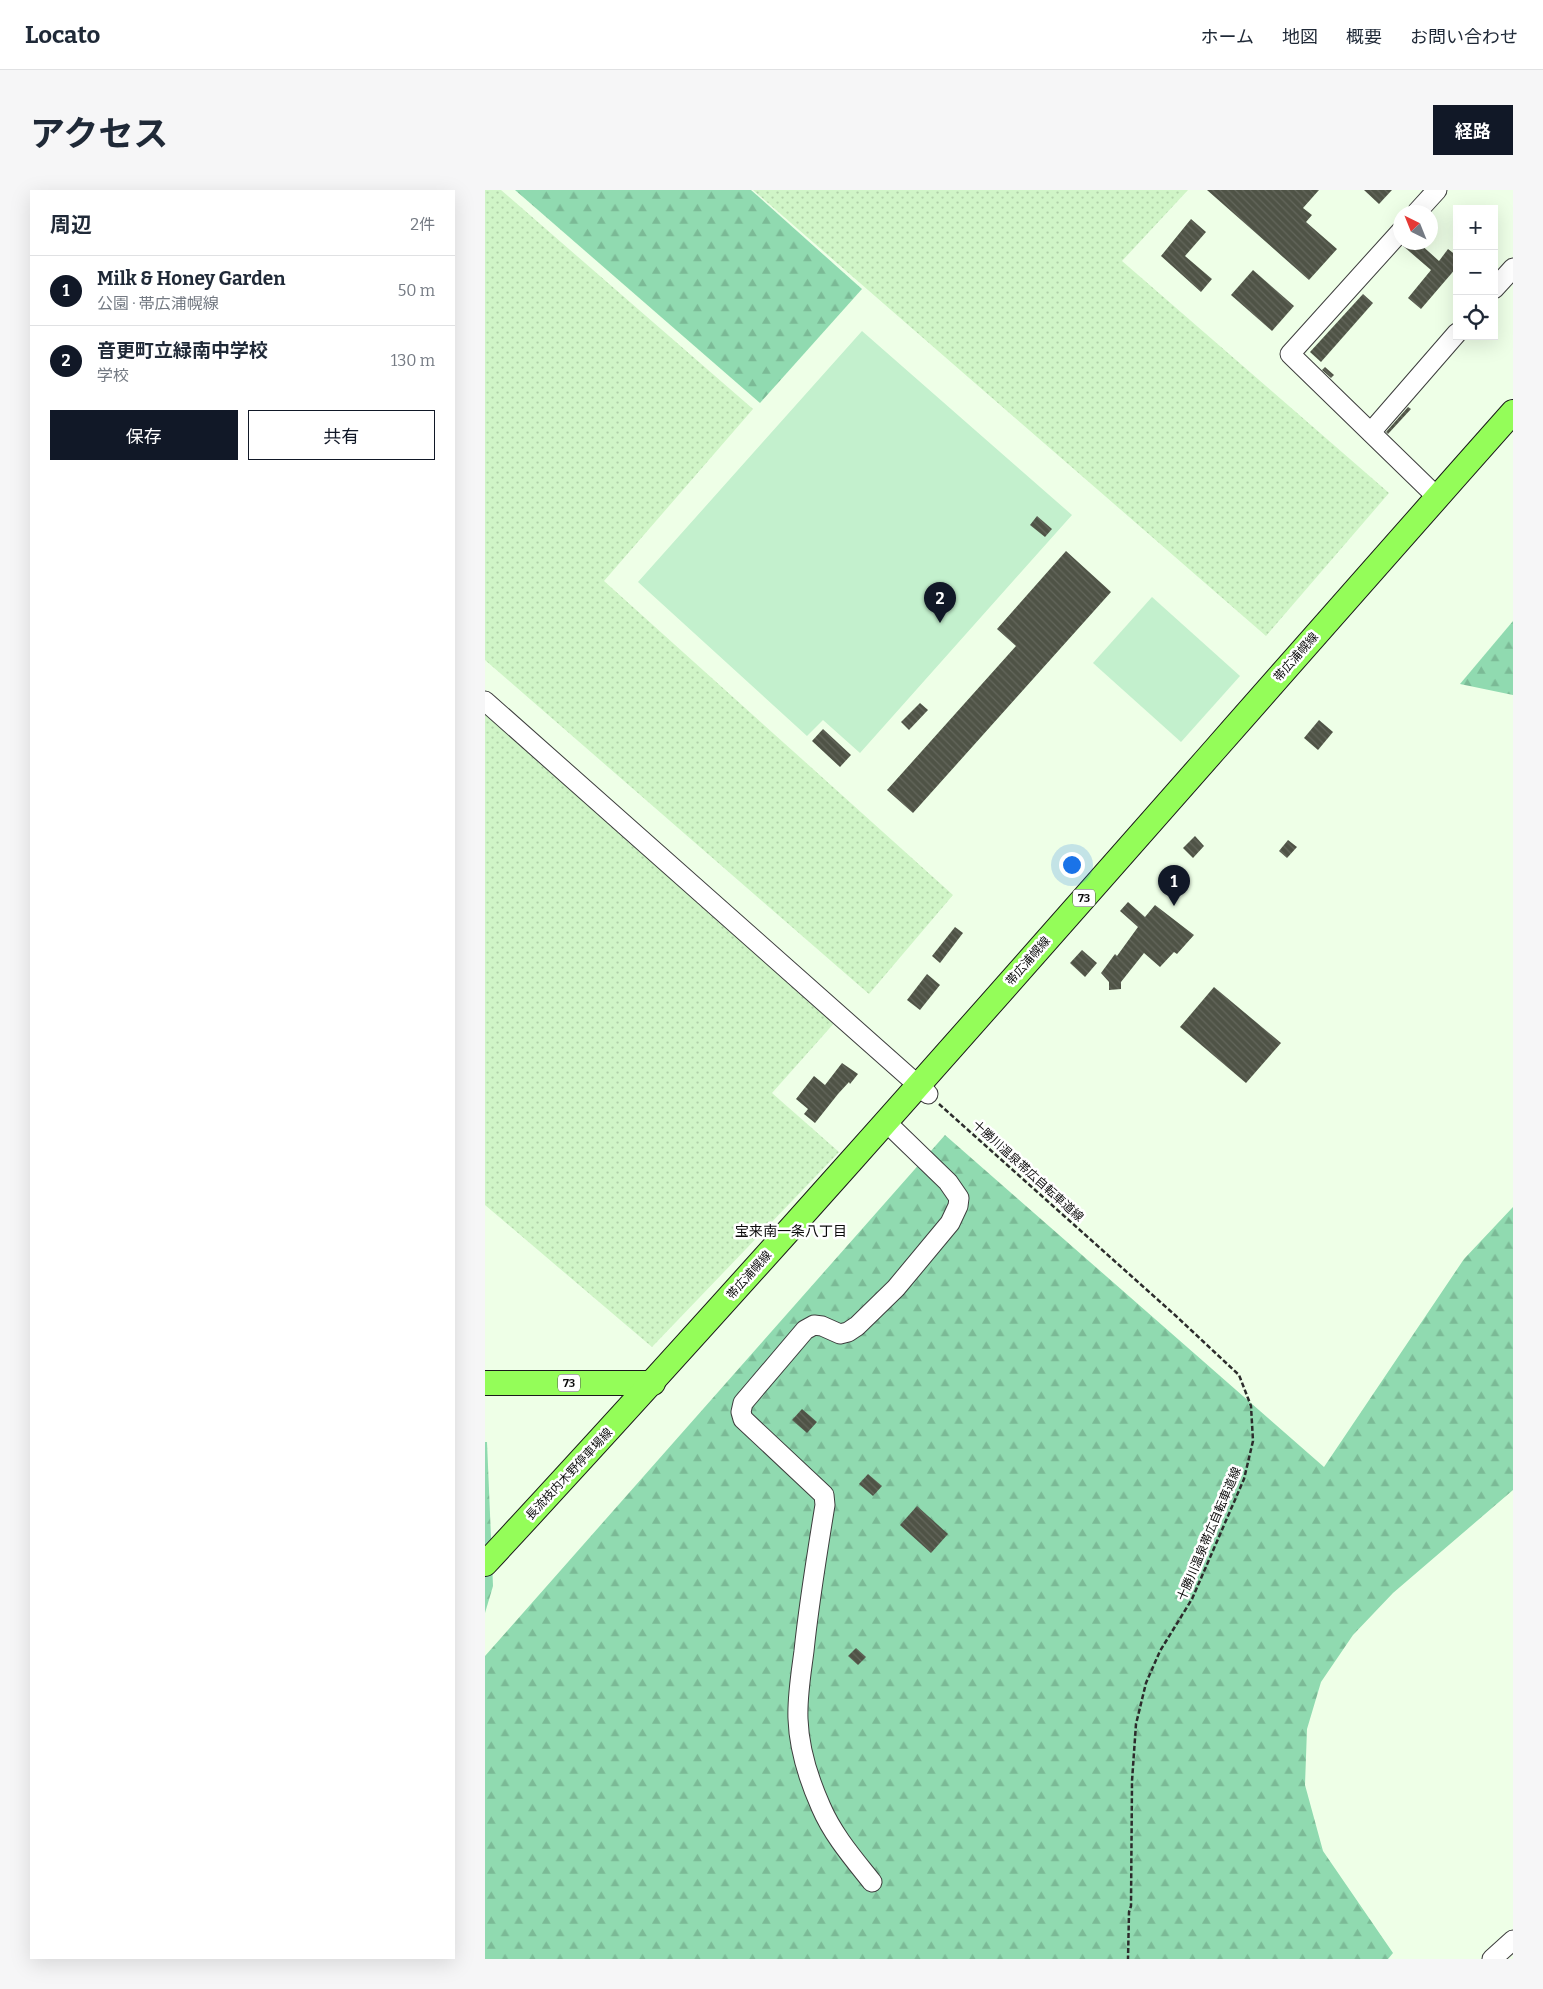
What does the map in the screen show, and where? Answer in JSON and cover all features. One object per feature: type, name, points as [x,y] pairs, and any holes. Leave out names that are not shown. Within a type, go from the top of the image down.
[{"type":"main road","name":"帯広浦幌線","points":[[653,1383],[885,1121],[923,1090],[1437,497],[1513,412]]},
{"type":"main road","name":"73","points":[[485,1383],[653,1383]]},
{"type":"main road","name":"長流枝内木野停車場線","points":[[485,1564],[653,1383]]},
{"type":"street","points":[[1423,205],[1437,190]]},
{"type":"street","points":[[1393,240],[1290,354],[1437,497]]},
{"type":"street","points":[[1498,285],[1513,268]]},
{"type":"street","points":[[1371,432],[1453,338]]},
{"type":"street","points":[[485,701],[923,1090]]},
{"type":"street","points":[[872,1882],[841,1843],[821,1809],[810,1781],[802,1749],[798,1720],[799,1691],[811,1586],[825,1505],[824,1495],[743,1420],[741,1412],[743,1403],[805,1330],[814,1325],[822,1326],[840,1334],[857,1326],[896,1288],[950,1223],[958,1206],[959,1198],[949,1182],[885,1121]]},
{"type":"street","points":[[1492,1959],[1513,1940]]},
{"type":"path","name":"十勝川温泉帯広自転車道線","points":[[923,1090],[1176,1316],[1239,1375],[1251,1406],[1253,1441],[1244,1479],[1192,1599],[1160,1650],[1146,1683],[1136,1724],[1131,1781],[1131,1906],[1129,1912],[1128,1959]]},
{"type":"green space","points":[[485,190],[501,190],[753,409],[604,581],[953,895],[869,994],[485,660]]},
{"type":"green space","points":[[515,190],[751,190],[862,289],[760,403]]},
{"type":"green space","points":[[753,190],[1188,190],[1122,261],[1389,493],[1266,636]]},
{"type":"green space","points":[[862,331],[1072,515],[860,753],[823,720],[807,736],[638,582]]},
{"type":"green space","points":[[1152,597],[1240,676],[1181,742],[1093,663]]},
{"type":"green space","points":[[1513,621],[1513,695],[1460,684]]},
{"type":"green space","points":[[485,714],[836,1021],[772,1093],[839,1152],[652,1347],[485,1205]]},
{"type":"green space","points":[[945,1135],[1324,1467],[1464,1259],[1513,1207],[1513,1490],[1393,1593],[1353,1635],[1321,1682],[1307,1729],[1305,1785],[1323,1851],[1393,1953],[1388,1959],[485,1959],[485,1656]]},
{"type":"green space","points":[[485,1442],[487,1442],[493,1586],[485,1613]]},
{"type":"building","points":[[1207,190],[1319,190],[1303,208],[1312,215],[1306,222],[1337,249],[1309,280]]},
{"type":"building","points":[[1364,190],[1392,190],[1379,204]]},
{"type":"building","points":[[1191,219],[1206,232],[1185,256],[1212,279],[1201,292],[1161,256]]},
{"type":"building","points":[[1448,249],[1453,253],[1453,272],[1421,309],[1408,298],[1431,270],[1408,250],[1427,250],[1439,261]]},
{"type":"building","points":[[1253,270],[1294,306],[1272,331],[1231,295]]},
{"type":"building","points":[[1363,294],[1373,303],[1321,362],[1310,352]]},
{"type":"building","points":[[1325,367],[1334,375],[1331,378],[1322,370]]},
{"type":"building","points":[[1408,407],[1411,409],[1388,434],[1386,432]]},
{"type":"building","points":[[1037,516],[1052,529],[1045,537],[1030,525]]},
{"type":"building","points":[[1066,551],[1111,592],[913,813],[887,790],[1016,646],[997,629]]},
{"type":"building","points":[[920,703],[928,710],[909,730],[901,722]]},
{"type":"building","points":[[1319,720],[1333,732],[1318,750],[1304,738]]},
{"type":"building","points":[[823,729],[851,755],[840,767],[812,741]]},
{"type":"building","points":[[1195,836],[1204,846],[1193,858],[1183,848]]},
{"type":"building","points":[[1288,840],[1297,847],[1287,858],[1279,851]]},
{"type":"building","points":[[1128,902],[1145,917],[1155,905],[1194,935],[1177,954],[1174,952],[1160,967],[1144,953],[1121,982],[1121,989],[1109,990],[1109,982],[1101,973],[1115,954],[1117,956],[1138,927],[1120,911]]},
{"type":"building","points":[[955,927],[963,933],[940,963],[932,956]]},
{"type":"building","points":[[1082,950],[1097,963],[1085,977],[1070,963]]},
{"type":"building","points":[[927,974],[940,985],[920,1010],[907,1000]]},
{"type":"building","points":[[1214,987],[1281,1043],[1246,1083],[1180,1027]]},
{"type":"building","points":[[842,1063],[858,1074],[838,1094],[815,1123],[804,1114],[808,1109],[796,1099],[814,1076],[825,1085]]},
{"type":"building","points":[[802,1409],[817,1422],[807,1433],[792,1420]]},
{"type":"building","points":[[868,1474],[882,1486],[873,1496],[859,1484]]},
{"type":"building","points":[[917,1506],[948,1534],[931,1553],[900,1525]]},
{"type":"building","points":[[856,1648],[866,1657],[858,1665],[848,1656]]},
{"type":"place","name":"音更町立緑南中学校","points":[[940,623]]},
{"type":"place","name":"Milk & Honey Garden","points":[[1174,906]]},
{"type":"district","name":"宝来南一条八丁目","points":[[791,1231]]}]
